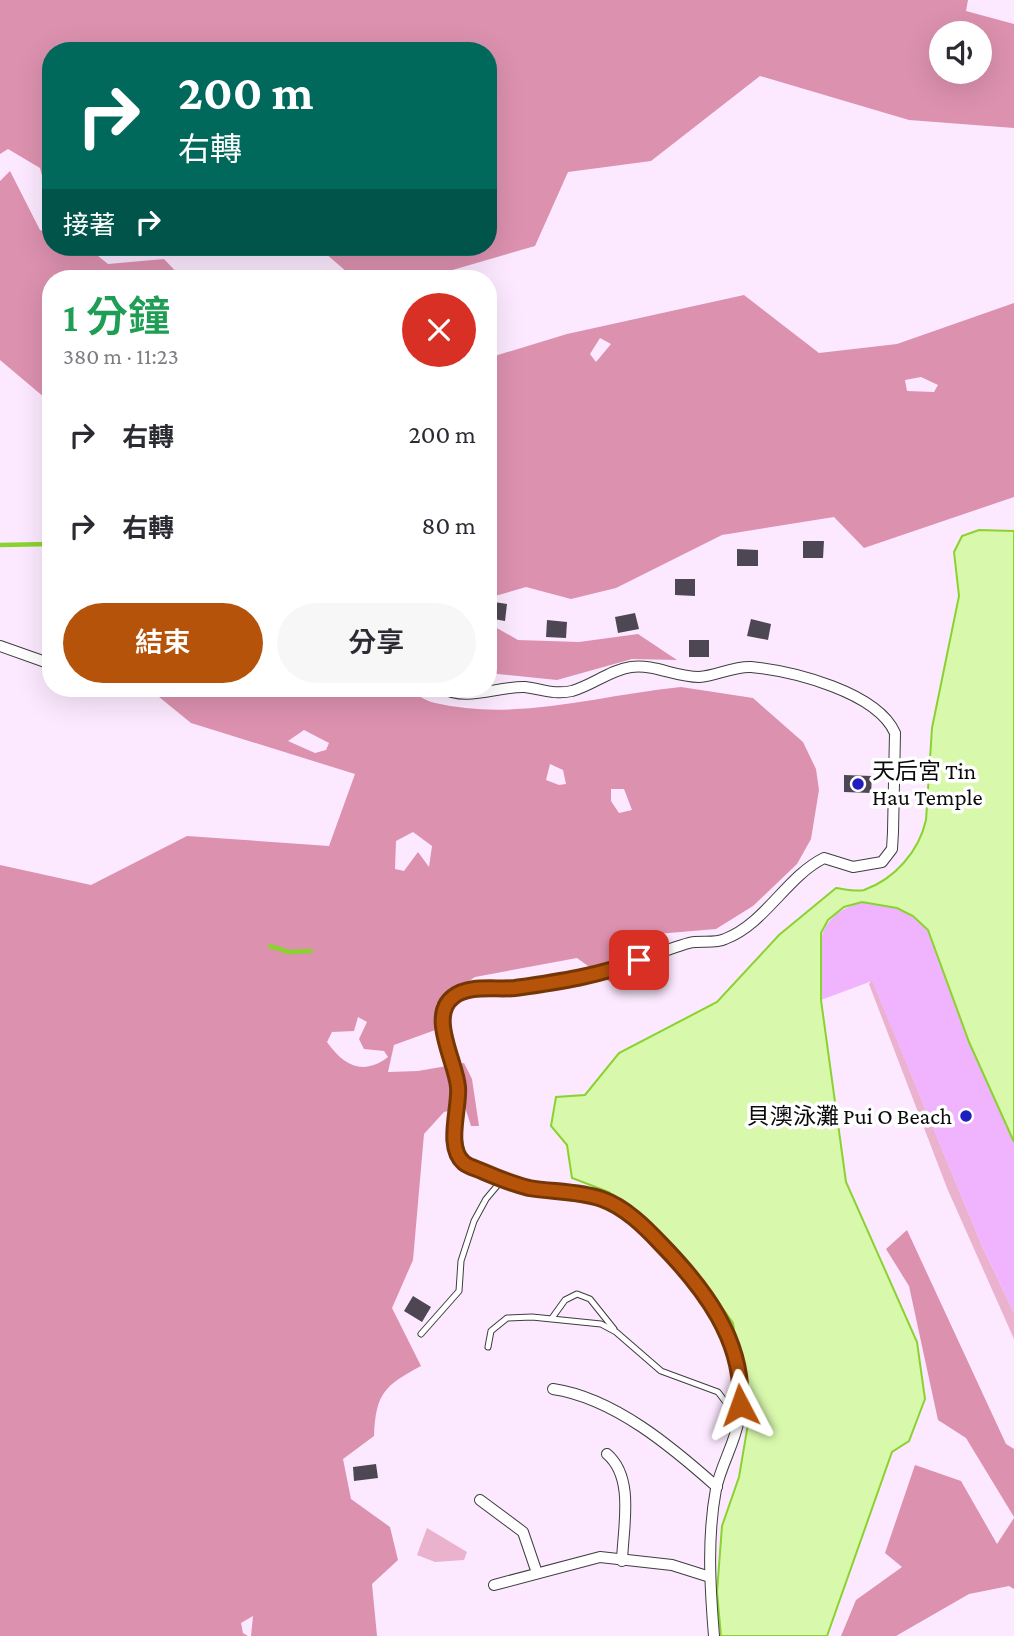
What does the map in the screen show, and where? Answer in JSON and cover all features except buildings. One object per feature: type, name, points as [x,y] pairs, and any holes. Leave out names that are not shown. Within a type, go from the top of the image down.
[{"type":"street","points":[[0,646],[42,661]]},
{"type":"street","points":[[497,690],[526,687],[554,694],[574,690],[630,667],[655,667],[698,677],[748,666],[795,675],[852,695],[874,706],[890,721],[895,733],[892,849],[882,862],[853,867],[824,858],[810,865],[749,923],[723,941],[693,942],[613,970],[583,976],[512,988],[462,992],[447,1003],[442,1021],[457,1073],[459,1096],[455,1138],[458,1156],[465,1164],[502,1180],[528,1187],[602,1199],[626,1212],[691,1274],[720,1320],[738,1372],[741,1390],[739,1420],[717,1487],[710,1532],[714,1636]]},
{"type":"street","points":[[553,1389],[569,1392],[604,1406],[680,1456],[717,1487]]},
{"type":"street","points":[[607,1454],[617,1462],[625,1494],[622,1561]]},
{"type":"street","points":[[480,1500],[523,1532],[537,1573]]},
{"type":"street","points":[[494,1585],[567,1568],[587,1558],[600,1557],[672,1565],[710,1577]]},
{"type":"lane","points":[[421,1334],[459,1291],[461,1261],[474,1221],[486,1199],[502,1180]]},
{"type":"lane","points":[[552,1318],[565,1300],[577,1294],[583,1296],[596,1305],[616,1332],[661,1371],[718,1392],[739,1420]]},
{"type":"lane","points":[[488,1347],[491,1331],[507,1318],[582,1320],[616,1332]]},
{"type":"shaded area","points":[[0,0],[968,0],[966,11],[1014,24],[1014,128],[909,120],[760,76],[651,161],[568,172],[535,246],[452,270],[345,270],[328,256],[497,256],[497,42],[42,42],[42,176],[40,168],[8,149],[0,154]]},
{"type":"shaded area","points":[[10,171],[42,231],[42,256],[98,256],[108,264],[164,259],[174,270],[42,270],[42,395],[0,360],[0,181]]},
{"type":"shaded area","points":[[744,295],[819,353],[897,344],[1014,303],[1014,497],[864,548],[834,517],[722,535],[616,588],[571,599],[526,587],[497,595],[497,355],[567,334]],"holes":[[[600,338],[611,344],[596,362],[590,354]],[[921,377],[938,385],[934,392],[907,391],[905,380]]]},
{"type":"shaded area","points":[[979,530],[1014,531],[1014,1142],[969,1042],[928,930],[913,916],[897,908],[862,902],[844,907],[828,920],[821,933],[821,1000],[846,1182],[917,1342],[925,1399],[909,1441],[892,1452],[827,1636],[721,1636],[717,1592],[722,1526],[739,1477],[748,1424],[733,1323],[695,1271],[609,1192],[572,1178],[567,1145],[551,1126],[556,1097],[585,1095],[619,1053],[717,1002],[779,935],[836,888],[861,891],[875,885],[895,871],[911,853],[926,820],[932,728],[959,596],[954,552],[962,536]]},
{"type":"shaded area","points":[[497,628],[518,640],[579,642],[638,634],[677,660],[632,659],[557,680],[497,674]]},
{"type":"shaded area","points":[[681,687],[753,698],[803,742],[816,769],[819,790],[811,839],[797,864],[753,906],[716,929],[657,934],[610,982],[577,958],[475,977],[436,1004],[438,1029],[394,1045],[388,1072],[418,1071],[464,1063],[472,1079],[479,1126],[471,1126],[465,1107],[444,1112],[424,1134],[413,1260],[392,1308],[421,1366],[398,1379],[384,1392],[377,1410],[374,1436],[343,1459],[351,1499],[390,1527],[398,1560],[372,1584],[377,1636],[251,1636],[253,1616],[241,1623],[243,1633],[248,1636],[0,1636],[0,865],[91,885],[187,836],[329,846],[355,774],[191,723],[159,697],[421,697],[435,703],[496,710],[558,705]],"holes":[[[304,730],[329,743],[326,750],[315,753],[288,741]],[[550,764],[563,770],[566,784],[559,785],[546,780]],[[611,789],[624,789],[632,810],[619,813],[611,801]],[[413,832],[432,846],[429,867],[418,852],[404,871],[395,869],[396,841]],[[358,1017],[367,1022],[359,1039],[364,1049],[384,1051],[388,1057],[379,1063],[362,1067],[354,1066],[340,1057],[327,1042],[332,1032],[354,1031]]]},
{"type":"shaded area","points":[[872,980],[982,1246],[1014,1313],[1014,1339],[947,1188],[869,984]]},
{"type":"shaded area","points":[[907,1230],[1006,1444],[1014,1449],[1014,1517],[966,1438],[938,1420],[909,1286],[886,1249]]},
{"type":"shaded area","points":[[915,1465],[961,1481],[997,1544],[1014,1518],[1014,1589],[1009,1586],[969,1594],[896,1636],[841,1636],[856,1600],[902,1567],[885,1553]]},
{"type":"shaded area","points":[[427,1528],[467,1552],[464,1560],[435,1562],[417,1555]]},
{"type":"sand","name":"貝澳泳灘 Pui O Beach","points":[[862,902],[897,908],[913,916],[928,930],[969,1042],[1014,1142],[1014,1313],[982,1246],[872,981],[821,1000],[819,953],[825,928],[845,909]]},
{"type":"waterway","points":[[0,545],[42,544]]},
{"type":"waterway","points":[[270,946],[289,952],[311,951]]},
{"type":"place","name":"天后宮 Tin Hau Temple","points":[[858,784]]},
{"type":"place","name":"貝澳泳灘 Pui O Beach","points":[[966,1116]]},
{"type":"route","points":[[639,960],[613,970],[583,976],[512,988],[462,992],[453,996],[447,1003],[442,1021],[457,1073],[459,1096],[455,1138],[458,1156],[465,1164],[502,1180],[602,1199],[626,1212],[652,1234],[691,1274],[713,1305],[738,1372],[740,1405]]}]
